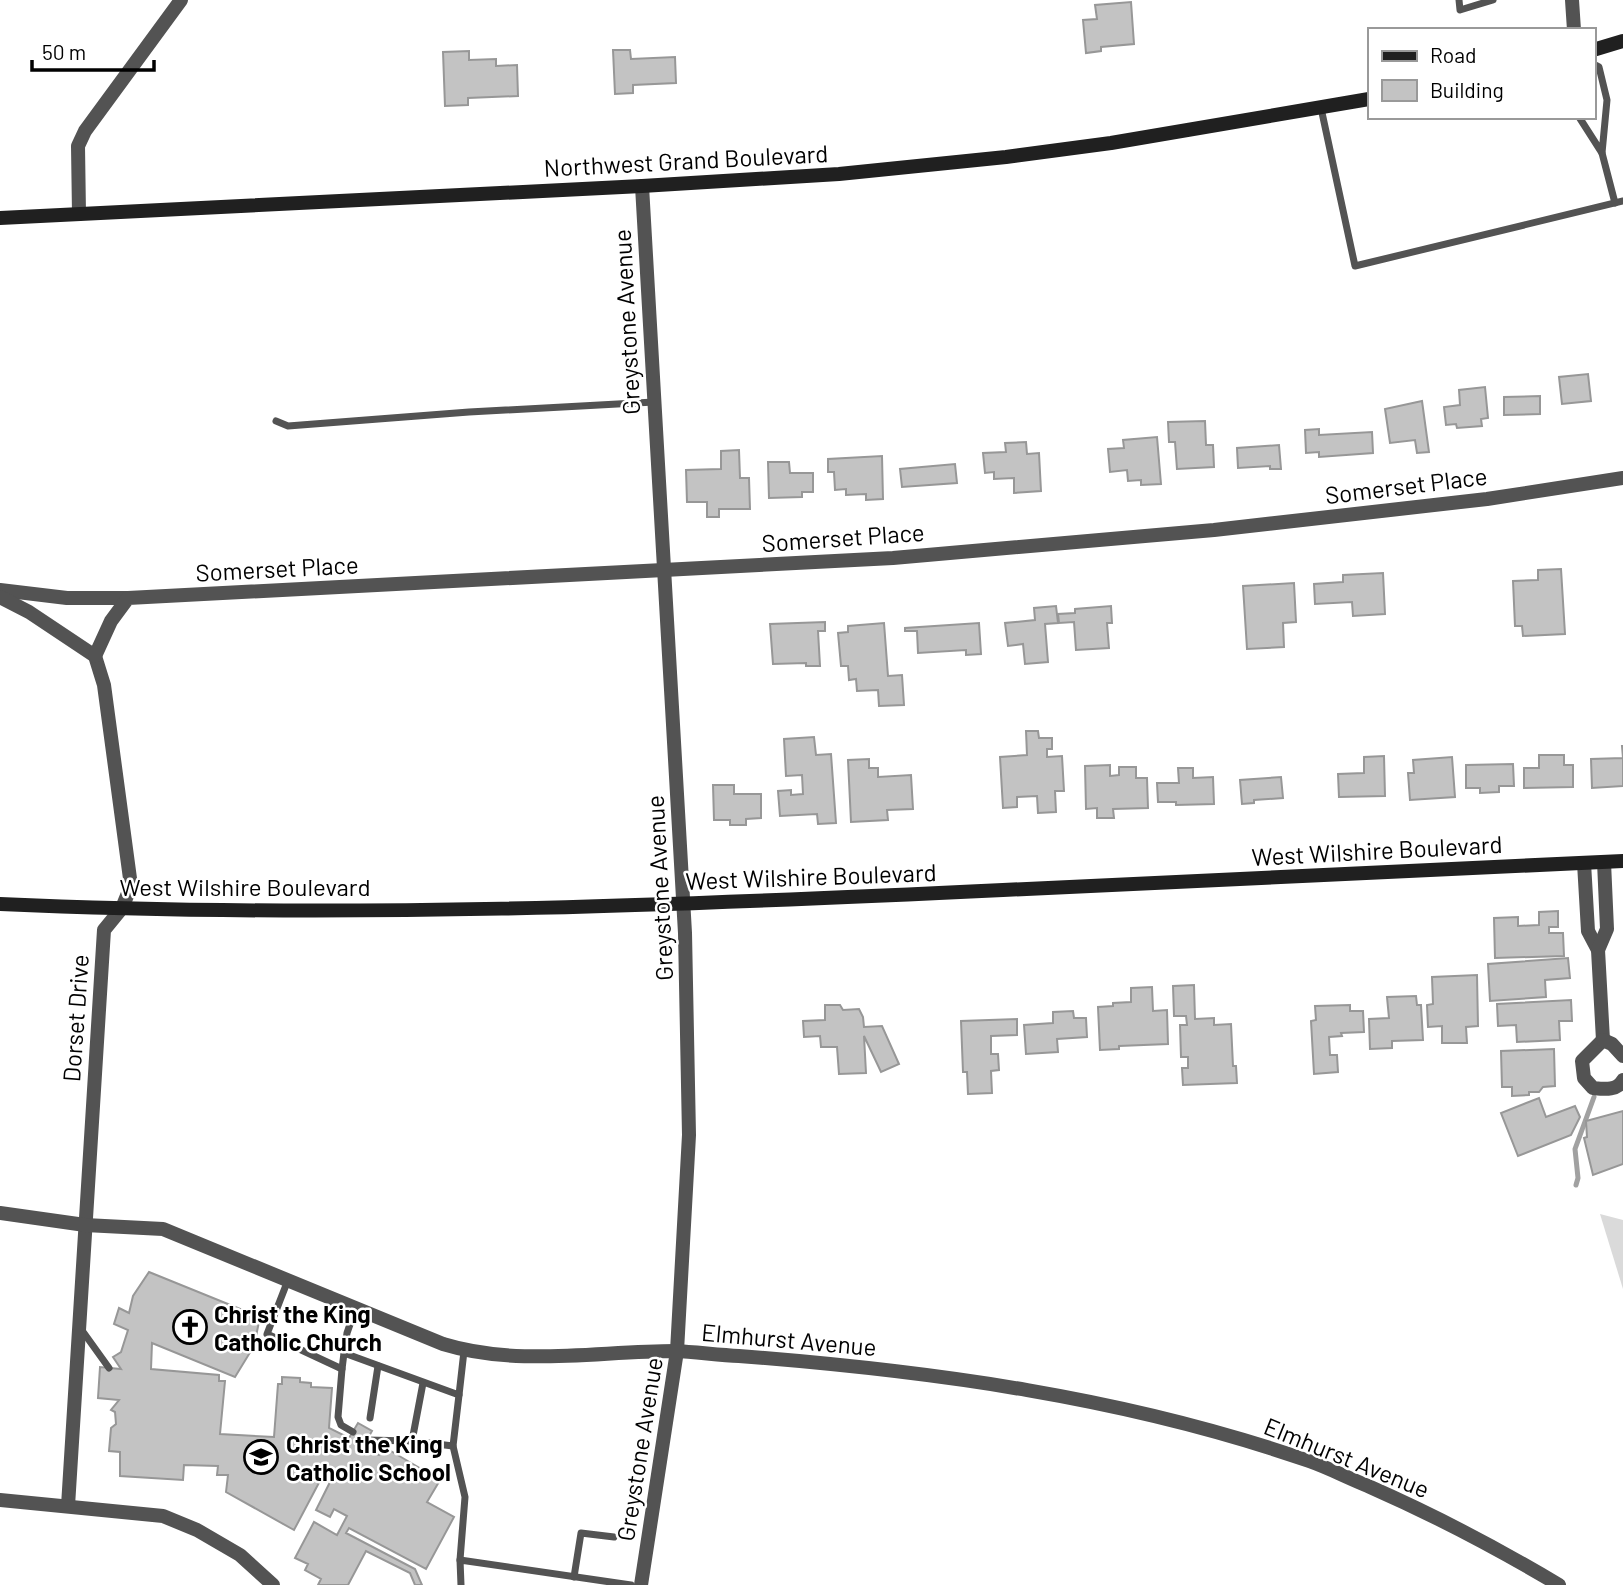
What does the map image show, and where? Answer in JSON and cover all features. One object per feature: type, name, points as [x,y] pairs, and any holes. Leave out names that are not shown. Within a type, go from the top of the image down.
[{"type":"street","points":[[79,214],[78,146],[85,131],[181,0]]},
{"type":"street","points":[[1572,0],[1574,28]]},
{"type":"street","points":[[1595,49],[1623,41]]},
{"type":"street","name":"Northwest Grand Boulevard","points":[[0,218],[831,175],[1006,157],[1146,137],[1368,99]]},
{"type":"street","name":"Greystone Avenue","points":[[641,1585],[677,1351],[689,1135],[683,904],[642,186]]},
{"type":"street","name":"Somerset Place","points":[[0,590],[67,598],[128,598],[892,558],[1214,530],[1487,499],[1623,478]]},
{"type":"street","points":[[0,597],[29,612],[95,656],[111,621],[128,598]]},
{"type":"street","name":"Dorset Drive","points":[[68,1506],[104,930],[122,908],[131,886],[104,685],[95,656]]},
{"type":"street","points":[[1598,950],[1607,929],[1604,862]]},
{"type":"street","name":"West Wilshire Boulevard","points":[[0,904],[122,908],[403,910],[683,904],[1623,862]]},
{"type":"street","points":[[1584,863],[1588,931],[1598,950],[1603,1040],[1582,1061],[1584,1078],[1593,1088],[1608,1089],[1623,1080]]},
{"type":"street","points":[[1603,1040],[1612,1044],[1623,1056]]},
{"type":"street","name":"Elmhurst Avenue","points":[[0,1213],[85,1225],[163,1229],[464,1351],[504,1356],[677,1351],[753,1357],[978,1382],[1099,1402],[1203,1427],[1312,1462],[1418,1508],[1496,1548],[1559,1585]]},
{"type":"street","points":[[0,1500],[165,1517],[197,1530],[240,1555],[273,1585]]},
{"type":"lane","points":[[1459,0],[1460,10],[1493,0]]},
{"type":"lane","points":[[1595,65],[1599,67],[1607,100],[1602,153]]},
{"type":"lane","points":[[1321,108],[1355,267],[1619,202],[1602,153],[1580,119]]},
{"type":"lane","points":[[276,421],[288,426],[469,412],[654,402]]},
{"type":"lane","points":[[288,1280],[267,1334],[342,1369]]},
{"type":"lane","points":[[353,1432],[341,1425],[338,1417],[347,1333],[356,1307]]},
{"type":"lane","points":[[79,1326],[109,1368]]},
{"type":"lane","points":[[461,1585],[460,1560],[465,1497],[453,1446],[464,1351]]},
{"type":"lane","points":[[344,1353],[459,1395]]},
{"type":"lane","points":[[370,1418],[378,1366]]},
{"type":"lane","points":[[412,1441],[423,1383]]},
{"type":"lane","points":[[367,1440],[412,1441],[453,1446]]},
{"type":"lane","points":[[574,1577],[581,1533],[614,1537]]},
{"type":"lane","points":[[460,1560],[631,1585]]},
{"type":"shaded area","points":[[1600,1214],[1623,1220],[1623,1289]]},
{"type":"building","points":[[1131,2],[1134,44],[1101,47],[1101,51],[1086,53],[1083,20],[1097,19],[1095,5]]},
{"type":"building","points":[[613,50],[630,50],[631,59],[675,57],[676,83],[633,85],[633,93],[615,94]]},
{"type":"building","points":[[469,51],[469,60],[496,59],[496,66],[517,65],[518,96],[468,98],[468,105],[445,106],[443,52]]},
{"type":"building","points":[[1588,374],[1591,401],[1562,404],[1559,377]]},
{"type":"building","points":[[1485,387],[1488,418],[1481,419],[1482,426],[1457,428],[1456,424],[1446,425],[1444,407],[1460,405],[1459,390]]},
{"type":"building","points":[[1540,396],[1540,414],[1504,415],[1504,397]]},
{"type":"building","points":[[1422,401],[1429,452],[1417,453],[1415,440],[1390,443],[1385,409]]},
{"type":"building","points":[[1205,421],[1206,445],[1213,445],[1214,467],[1177,469],[1175,442],[1169,442],[1168,422]]},
{"type":"building","points":[[1319,429],[1319,435],[1372,432],[1373,453],[1319,457],[1319,452],[1306,453],[1305,430]]},
{"type":"building","points":[[1157,437],[1161,484],[1141,485],[1141,480],[1128,481],[1127,470],[1110,472],[1108,449],[1124,448],[1123,440]]},
{"type":"building","points":[[1026,442],[1027,454],[1039,453],[1041,491],[1014,493],[1014,478],[994,479],[994,472],[985,473],[983,453],[1006,452],[1005,443]]},
{"type":"building","points":[[1279,445],[1281,469],[1270,469],[1270,466],[1238,468],[1237,448]]},
{"type":"building","points":[[739,450],[740,478],[749,478],[750,509],[719,509],[719,517],[707,517],[707,502],[687,502],[686,470],[721,469],[721,451]]},
{"type":"building","points":[[882,456],[883,499],[866,500],[866,494],[846,495],[846,489],[835,490],[834,472],[828,472],[828,459]]},
{"type":"building","points":[[768,462],[789,462],[790,473],[813,473],[813,492],[802,492],[802,497],[769,498]]},
{"type":"building","points":[[955,464],[957,483],[902,487],[900,469]]},
{"type":"building","points":[[1561,569],[1565,634],[1523,636],[1522,626],[1515,626],[1513,581],[1538,580],[1538,570]]},
{"type":"building","points":[[1383,573],[1385,614],[1353,616],[1352,602],[1315,604],[1314,584],[1343,582],[1343,575]]},
{"type":"building","points":[[1294,583],[1296,622],[1283,623],[1284,647],[1247,649],[1243,586]]},
{"type":"building","points":[[1056,606],[1058,623],[1045,624],[1048,662],[1025,664],[1023,644],[1008,646],[1005,623],[1035,620],[1034,608]]},
{"type":"building","points":[[1111,606],[1112,623],[1107,623],[1109,648],[1076,650],[1074,622],[1059,623],[1058,614],[1075,613],[1075,609]]},
{"type":"building","points":[[825,622],[825,631],[818,631],[820,666],[806,666],[806,663],[773,664],[770,624]]},
{"type":"building","points":[[884,623],[888,676],[902,675],[904,705],[879,706],[878,690],[857,691],[856,679],[849,680],[848,666],[841,666],[838,633],[848,632],[848,626]]},
{"type":"building","points":[[979,623],[981,654],[966,655],[966,650],[918,653],[917,631],[905,631],[905,628]]},
{"type":"building","points":[[1026,731],[1038,731],[1039,738],[1052,738],[1052,749],[1047,749],[1047,757],[1062,756],[1064,791],[1055,791],[1056,812],[1038,813],[1037,796],[1017,797],[1017,807],[1003,808],[1000,757],[1027,755]]},
{"type":"building","points":[[814,737],[816,755],[831,754],[836,823],[818,824],[817,814],[780,816],[778,791],[791,790],[791,795],[803,794],[802,775],[786,776],[784,739]]},
{"type":"building","points":[[1539,755],[1564,755],[1564,765],[1573,765],[1573,787],[1524,788],[1524,768],[1539,768]]},
{"type":"building","points":[[1384,756],[1385,796],[1339,797],[1338,774],[1364,773],[1364,757]]},
{"type":"building","points":[[1452,757],[1455,797],[1410,800],[1408,773],[1414,773],[1413,760]]},
{"type":"building","points":[[1623,758],[1623,786],[1592,788],[1591,759]]},
{"type":"building","points":[[869,759],[869,768],[878,768],[878,777],[911,775],[913,809],[887,810],[888,820],[851,822],[848,760]]},
{"type":"building","points":[[1513,764],[1514,786],[1499,786],[1499,792],[1480,793],[1480,788],[1466,788],[1466,765]]},
{"type":"building","points":[[1110,765],[1110,776],[1119,775],[1119,767],[1136,767],[1136,778],[1147,778],[1148,808],[1113,809],[1114,818],[1097,818],[1097,808],[1086,809],[1085,766]]},
{"type":"building","points":[[1178,768],[1193,768],[1193,778],[1213,777],[1214,804],[1176,805],[1176,802],[1158,802],[1157,783],[1179,783]]},
{"type":"building","points":[[1281,777],[1283,798],[1254,800],[1254,803],[1242,804],[1240,780]]},
{"type":"building","points":[[713,785],[734,785],[734,794],[761,794],[761,818],[746,819],[746,825],[730,825],[730,820],[714,820]]},
{"type":"building","points":[[1558,911],[1558,927],[1549,927],[1549,933],[1563,933],[1564,956],[1495,958],[1494,918],[1518,917],[1518,926],[1539,925],[1539,912]]},
{"type":"building","points":[[1568,958],[1570,978],[1545,980],[1546,997],[1490,1001],[1488,964]]},
{"type":"building","points":[[1477,975],[1478,1026],[1466,1027],[1467,1043],[1442,1043],[1442,1026],[1428,1027],[1427,1005],[1433,1004],[1432,977]]},
{"type":"building","points":[[1194,985],[1195,1019],[1214,1018],[1214,1025],[1231,1024],[1233,1066],[1236,1066],[1237,1083],[1183,1085],[1182,1068],[1188,1068],[1188,1057],[1181,1057],[1180,1025],[1187,1025],[1186,1016],[1174,1016],[1173,986]]},
{"type":"building","points":[[1152,987],[1153,1011],[1167,1010],[1168,1044],[1119,1046],[1119,1049],[1100,1050],[1098,1007],[1131,1002],[1131,988]]},
{"type":"building","points":[[1416,996],[1417,1005],[1421,1005],[1423,1040],[1392,1041],[1392,1048],[1370,1049],[1369,1019],[1389,1018],[1387,997]]},
{"type":"building","points":[[1571,1000],[1572,1021],[1559,1021],[1560,1040],[1517,1042],[1516,1025],[1498,1026],[1497,1004]]},
{"type":"building","points":[[825,1005],[840,1005],[843,1010],[859,1009],[864,1027],[882,1026],[899,1064],[881,1072],[864,1036],[866,1073],[839,1074],[837,1047],[821,1047],[820,1036],[804,1037],[803,1021],[825,1020]]},
{"type":"building","points":[[1350,1005],[1350,1011],[1363,1011],[1364,1032],[1341,1033],[1342,1036],[1329,1037],[1330,1055],[1337,1055],[1338,1072],[1314,1074],[1311,1021],[1316,1020],[1315,1006]]},
{"type":"building","points":[[1073,1011],[1074,1018],[1086,1018],[1087,1037],[1057,1039],[1058,1052],[1026,1054],[1024,1025],[1053,1023],[1053,1012]]},
{"type":"building","points":[[1017,1019],[1017,1035],[991,1036],[991,1054],[998,1054],[999,1070],[991,1071],[992,1093],[968,1094],[967,1072],[963,1072],[961,1021]]},
{"type":"building","points":[[1554,1049],[1555,1086],[1543,1087],[1539,1092],[1529,1092],[1529,1095],[1512,1096],[1512,1087],[1502,1087],[1501,1051]]},
{"type":"building","points":[[1539,1098],[1546,1117],[1575,1106],[1580,1117],[1571,1135],[1518,1156],[1501,1113]]},
{"type":"building","points":[[1623,1111],[1623,1164],[1593,1175],[1584,1138],[1587,1137],[1586,1121]]},
{"type":"building","name":"Christ the King Catholic School","points":[[149,1272],[260,1317],[254,1346],[235,1377],[152,1343],[151,1369],[219,1375],[219,1381],[225,1381],[220,1434],[274,1437],[278,1384],[282,1384],[282,1377],[300,1378],[300,1382],[311,1383],[311,1387],[332,1388],[329,1428],[349,1438],[358,1423],[372,1431],[363,1447],[379,1455],[384,1447],[440,1480],[427,1502],[454,1517],[426,1569],[349,1528],[346,1533],[415,1569],[422,1585],[415,1585],[410,1573],[366,1551],[348,1585],[318,1585],[321,1579],[305,1570],[308,1564],[295,1558],[314,1522],[337,1535],[347,1516],[334,1509],[330,1517],[316,1510],[330,1482],[322,1477],[294,1530],[226,1492],[228,1475],[217,1475],[218,1466],[184,1465],[183,1480],[120,1476],[120,1452],[109,1451],[111,1428],[116,1424],[115,1412],[111,1410],[119,1400],[98,1398],[100,1367],[121,1369],[113,1357],[121,1352],[128,1330],[114,1324],[119,1308],[129,1313],[133,1296]]},
{"type":"waterway","points":[[1576,1185],[1578,1178],[1575,1149],[1594,1097]]},
{"type":"place","name":"Christ the King Catholic Church","points":[[190,1327]]},
{"type":"place","name":"Christ the King Catholic School","points":[[261,1457]]}]
